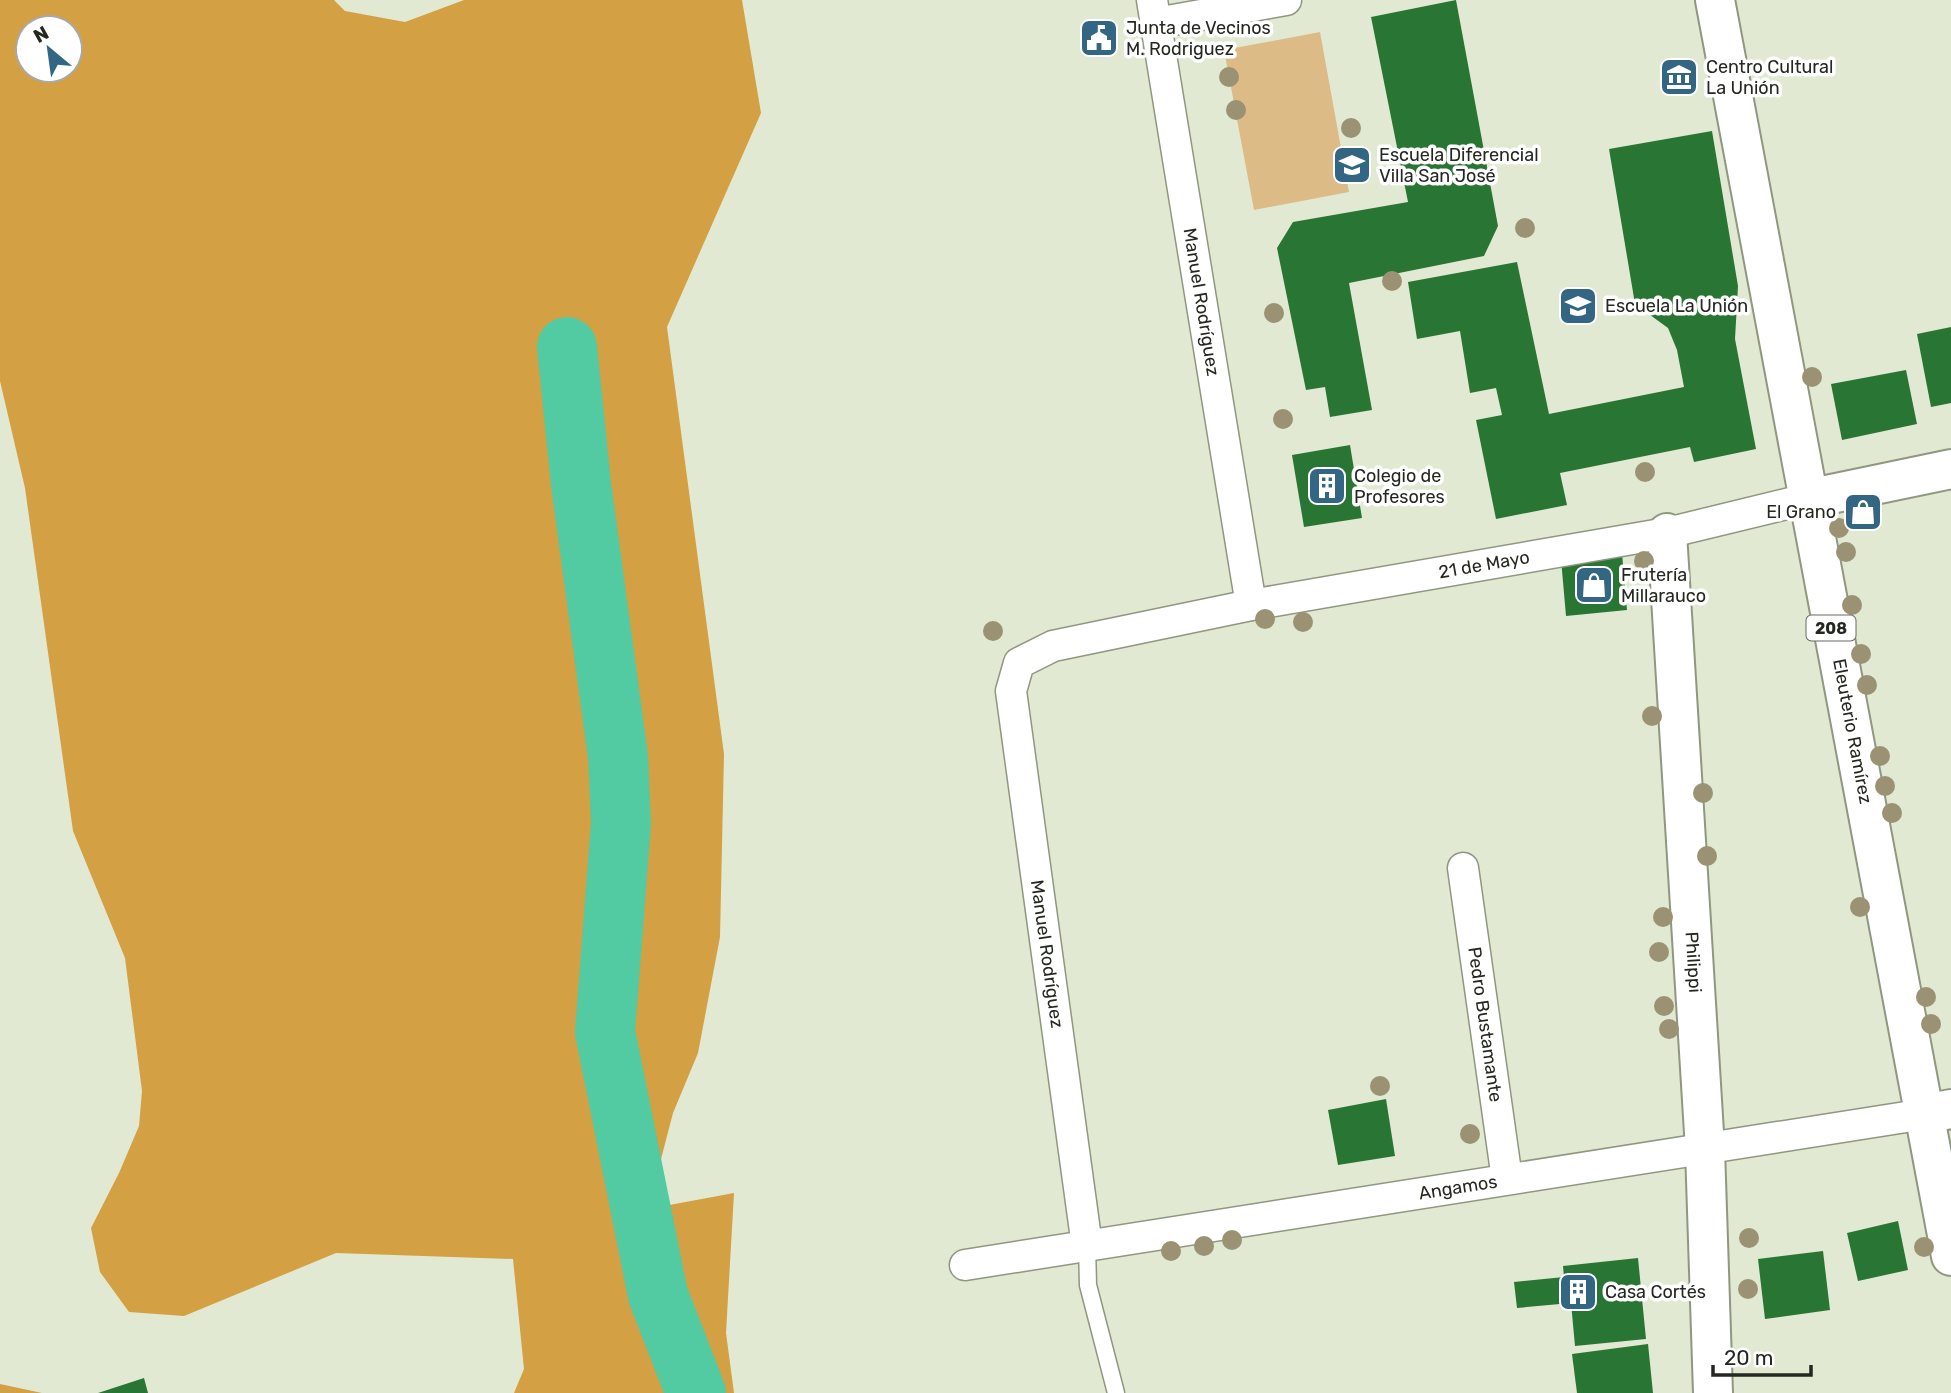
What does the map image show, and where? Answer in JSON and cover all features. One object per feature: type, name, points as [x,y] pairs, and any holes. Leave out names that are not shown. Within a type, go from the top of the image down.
[{"type":"main road","name":"Eleuterio Ramírez","points":[[1714,0],[1807,499],[1938,1111],[1951,1256]]},
{"type":"main road","name":"21 de Mayo","points":[[1807,499],[1951,469]]},
{"type":"main road","name":"Philippi","points":[[1667,533],[1705,1149],[1713,1393]]},
{"type":"street","points":[[1154,11],[1286,0]]},
{"type":"street","name":"Manuel Rodríguez","points":[[1154,11],[1251,605]]},
{"type":"street","name":"21 de Mayo","points":[[1018,663],[1053,646],[1251,605],[1667,533],[1807,499]]},
{"type":"street","name":"Manuel Rodríguez","points":[[1018,663],[1012,691],[1087,1246]]},
{"type":"street","name":"Pedro Bustamante","points":[[1463,868],[1507,1180]]},
{"type":"street","name":"Angamos","points":[[965,1265],[1938,1111]]},
{"type":"lane","points":[[1087,1246],[1088,1285],[1115,1393]]},
{"type":"shaded area","points":[[0,0],[334,0],[345,11],[405,22],[464,0],[742,0],[761,113],[667,327],[724,754],[720,937],[698,1053],[673,1113],[648,1209],[734,1193],[726,1333],[734,1393],[514,1393],[524,1369],[513,1259],[336,1253],[184,1316],[129,1312],[100,1272],[91,1228],[139,1126],[142,1091],[125,958],[73,831],[25,488],[0,381]]},
{"type":"shaded area","points":[[1320,32],[1349,192],[1254,210],[1224,50]]},
{"type":"shaded area","points":[[0,1384],[42,1393],[0,1393]]},
{"type":"building","points":[[1456,0],[1498,226],[1484,256],[1349,283],[1372,410],[1330,417],[1325,387],[1306,390],[1277,248],[1293,222],[1408,202],[1371,17]]},
{"type":"building","points":[[1712,131],[1738,286],[1735,339],[1756,449],[1694,462],[1690,447],[1560,473],[1567,505],[1496,519],[1476,420],[1502,415],[1496,388],[1470,393],[1460,331],[1417,339],[1408,282],[1517,262],[1549,414],[1684,387],[1677,350],[1668,328],[1635,304],[1609,149]]},
{"type":"building","points":[[1951,327],[1951,403],[1931,407],[1917,334]]},
{"type":"building","points":[[1906,370],[1917,424],[1842,440],[1831,384]]},
{"type":"building","name":"Colegio de Profesores","points":[[1350,445],[1362,518],[1304,527],[1292,455]]},
{"type":"building","name":"Frutería Millarauco","points":[[1622,553],[1627,610],[1566,616],[1561,559]]},
{"type":"building","points":[[1386,1099],[1395,1156],[1338,1165],[1328,1110]]},
{"type":"building","points":[[1898,1221],[1908,1270],[1858,1281],[1847,1233]]},
{"type":"building","points":[[1823,1251],[1830,1310],[1765,1319],[1758,1259]]},
{"type":"building","name":"Casa Cortés","points":[[1638,1258],[1646,1339],[1575,1346],[1571,1303],[1517,1308],[1514,1282],[1564,1277],[1563,1266]]},
{"type":"building","points":[[1648,1344],[1653,1393],[1577,1393],[1572,1354]]},
{"type":"building","points":[[144,1378],[148,1393],[98,1393]]},
{"type":"waterway","points":[[567,347],[581,484],[618,757],[621,823],[605,1032],[658,1295],[696,1393]]},
{"type":"place","name":"Junta de Vecinos M. Rodriguez","points":[[1099,38]]},
{"type":"place","name":"Centro Cultural La Unión","points":[[1679,77]]},
{"type":"place","name":"Escuela Diferencial Villa San José","points":[[1352,165]]},
{"type":"place","name":"Escuela La Unión","points":[[1578,306]]},
{"type":"place","name":"Colegio de Profesores","points":[[1327,486]]},
{"type":"place","name":"El Grano","points":[[1863,512]]},
{"type":"place","name":"Frutería Millarauco","points":[[1594,585]]},
{"type":"place","name":"Casa Cortés","points":[[1578,1292]]}]
